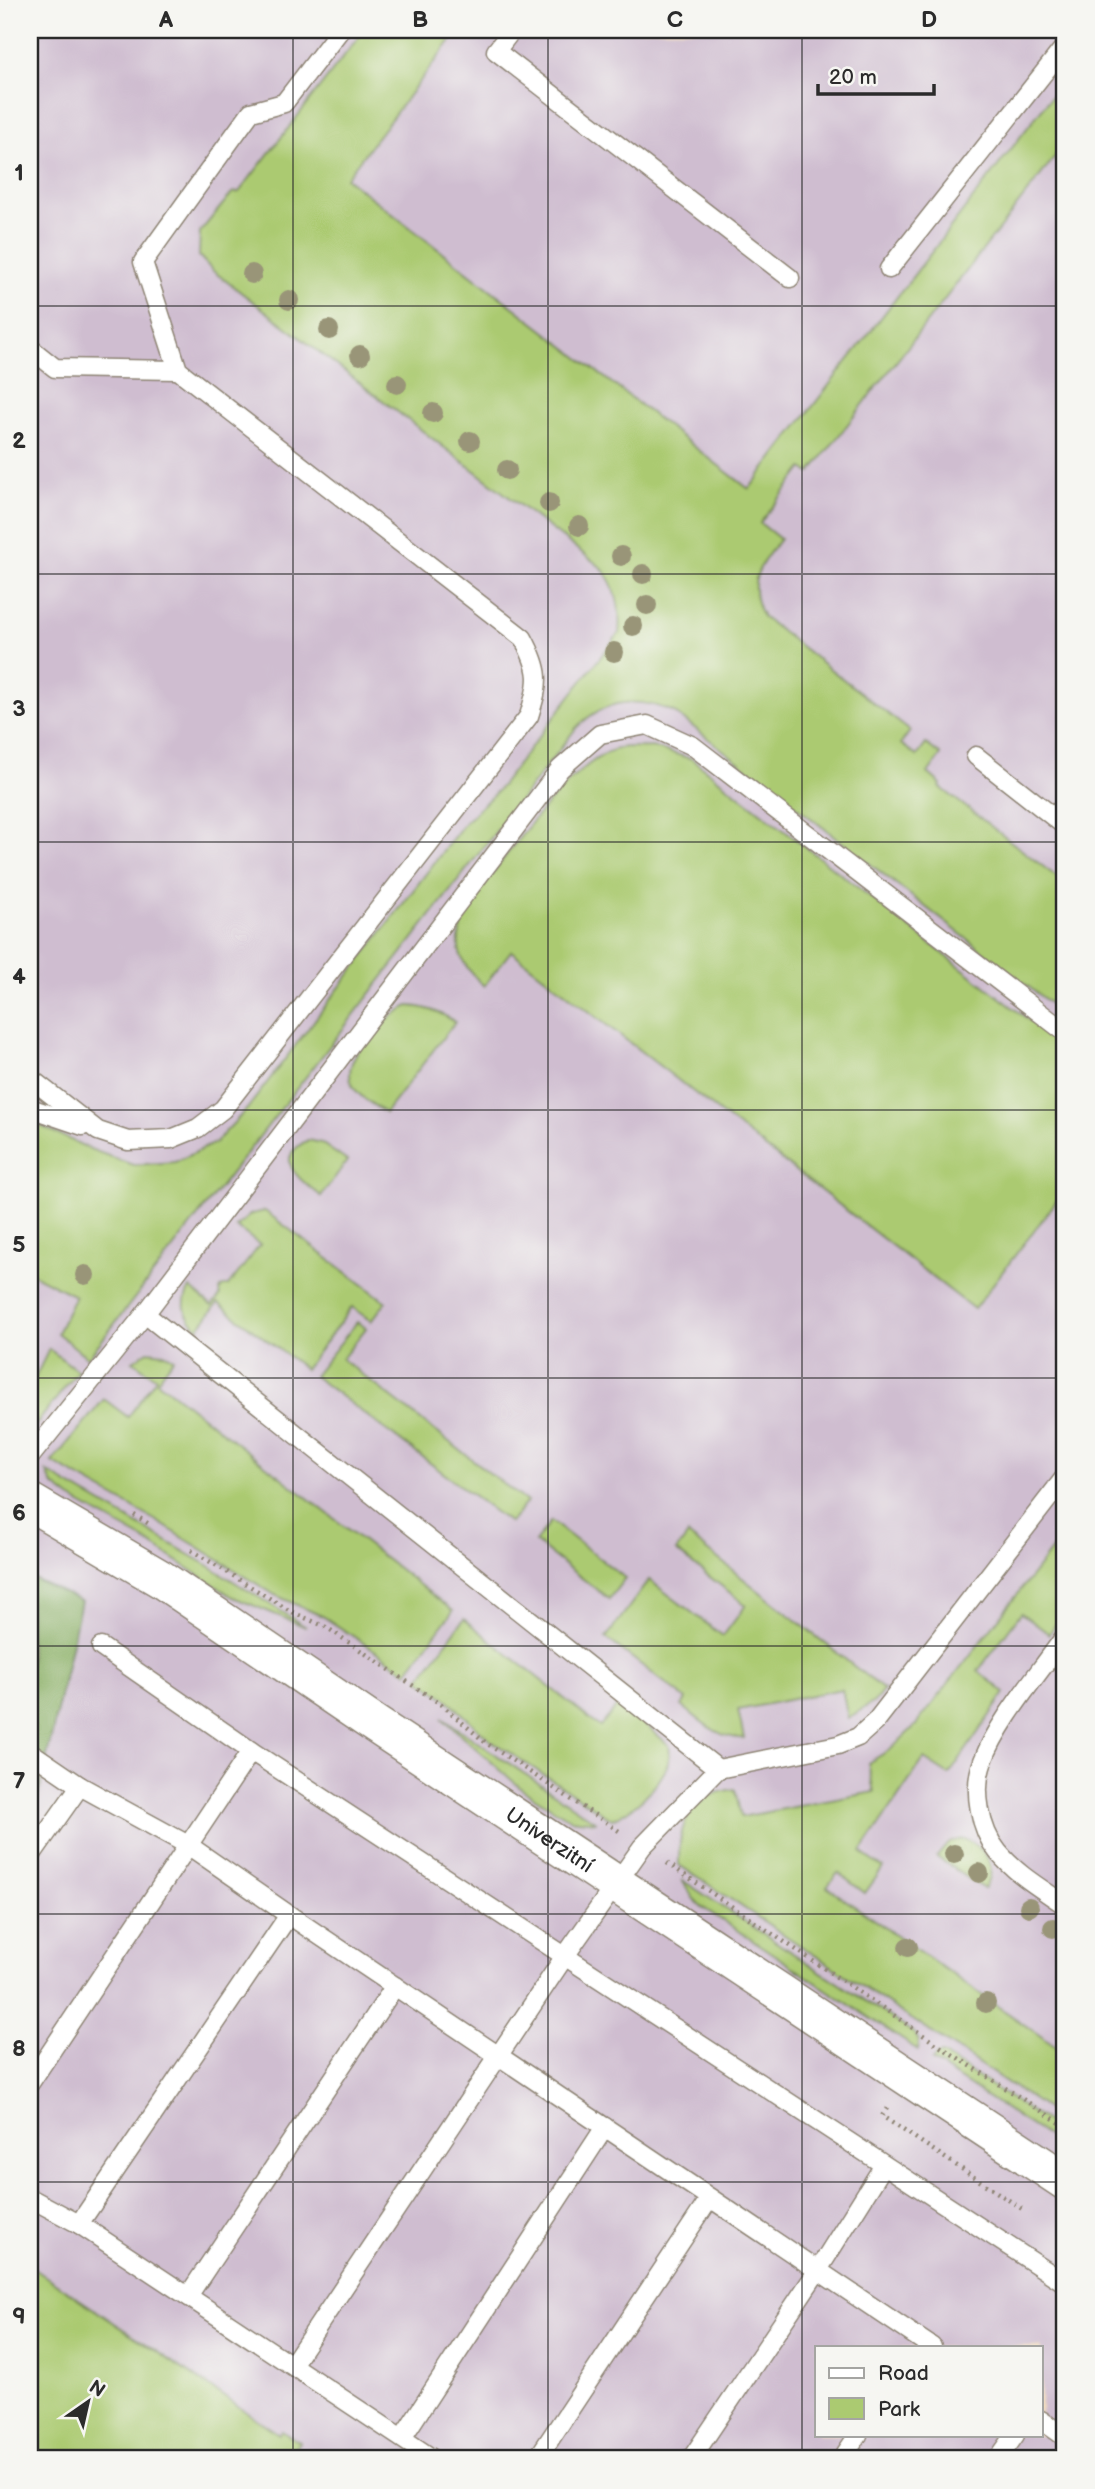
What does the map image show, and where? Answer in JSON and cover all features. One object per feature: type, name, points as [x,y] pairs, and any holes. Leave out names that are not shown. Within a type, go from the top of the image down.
[{"type":"street","name":"Univerzitní","points":[[30,1502],[161,1579],[387,1733],[1065,2181]]},
{"type":"lane","points":[[30,1108],[128,1142],[171,1139],[198,1128],[223,1109],[529,716],[538,687],[536,661],[523,638],[178,370],[143,262],[251,112],[284,103],[340,30]]},
{"type":"lane","points":[[512,30],[496,51],[790,278]]},
{"type":"lane","points":[[889,269],[1065,46]]},
{"type":"lane","points":[[30,348],[55,368],[178,370]]},
{"type":"lane","points":[[30,1457],[145,1314],[560,769],[600,734],[648,725],[693,746],[1065,1032]]},
{"type":"lane","points":[[976,757],[1065,825]]},
{"type":"lane","points":[[30,1078],[98,1130]]},
{"type":"lane","points":[[145,1314],[718,1769]]},
{"type":"lane","points":[[292,2365],[498,2055],[642,1847],[718,1769],[838,1745],[858,1737],[876,1721],[1065,1477]]},
{"type":"lane","points":[[1065,1636],[996,1735],[982,1763],[978,1794],[982,1821],[996,1850],[1016,1870],[1065,1905]]},
{"type":"lane","points":[[101,1647],[251,1751],[1065,2283]]},
{"type":"lane","points":[[30,2083],[251,1751]]},
{"type":"lane","points":[[33,1754],[80,1786],[188,1845],[818,2270],[923,2345]]},
{"type":"lane","points":[[30,1857],[80,1786]]},
{"type":"lane","points":[[79,2224],[289,1915]]},
{"type":"lane","points":[[188,2296],[395,1986]]},
{"type":"lane","points":[[401,2438],[605,2127]]},
{"type":"lane","points":[[691,2459],[818,2270],[884,2165]]},
{"type":"lane","points":[[30,2198],[79,2224],[433,2459]]},
{"type":"lane","points":[[537,2459],[710,2198]]},
{"type":"lane","points":[[1042,2421],[1065,2437]]},
{"type":"lane","points":[[842,2459],[857,2436]]},
{"type":"lane","points":[[999,2459],[1014,2436]]},
{"type":"path","points":[[131,1514],[154,1527]]},
{"type":"path","points":[[187,1547],[292,1612],[326,1627],[442,1705],[485,1742],[941,2047],[1065,2126]]},
{"type":"shaded area","points":[[30,30],[1065,30],[1065,2459],[293,2459],[289,2457],[299,2443],[281,2431],[279,2434],[30,2265],[30,1834],[81,1602],[30,1577]]},
{"type":"green space","points":[[364,30],[459,30],[346,178],[749,489],[1065,79],[1065,144],[810,473],[803,468],[760,523],[780,539],[757,575],[755,594],[763,617],[910,731],[901,744],[917,756],[926,744],[941,755],[928,773],[941,784],[940,787],[1058,878],[1065,870],[1065,1015],[674,712],[648,704],[623,703],[611,706],[588,717],[577,727],[88,1358],[57,1333],[75,1296],[30,1273],[30,1121],[90,1149],[133,1165],[175,1162],[215,1143],[247,1109],[466,821],[497,791],[619,633],[617,599],[602,568],[213,271],[199,256],[200,232],[232,193],[239,192]]},
{"type":"green space","points":[[652,747],[692,759],[1065,1048],[1065,1190],[974,1309],[511,951],[484,986],[462,959],[459,942],[467,908],[536,817],[579,772],[600,757],[620,748]]},
{"type":"green space","points":[[409,1006],[433,1011],[455,1022],[385,1113],[358,1092],[352,1084],[350,1073],[359,1049],[368,1038],[389,1018]]},
{"type":"green space","points":[[308,1140],[321,1143],[347,1161],[321,1196],[298,1176],[290,1162],[297,1147]]},
{"type":"green space","points":[[265,1211],[386,1302],[371,1321],[352,1307],[305,1369],[218,1303],[198,1329],[185,1310],[185,1300],[190,1288],[212,1306],[220,1296],[219,1291],[223,1286],[228,1286],[260,1245],[236,1227],[251,1214]]},
{"type":"green space","points":[[357,1322],[366,1328],[342,1359],[527,1502],[510,1523],[314,1376]]},
{"type":"green space","points":[[49,1349],[78,1371],[30,1432],[30,1378],[34,1380]]},
{"type":"green space","points":[[148,1351],[164,1353],[174,1358],[157,1381],[453,1611],[407,1672],[324,1617],[275,1595],[155,1520],[52,1462],[104,1399],[128,1417],[156,1378],[133,1361]]},
{"type":"green space","points":[[47,1472],[211,1567],[306,1627],[233,1597],[143,1539],[70,1498],[52,1484]]},
{"type":"green space","points":[[551,1521],[625,1578],[609,1599],[535,1542]]},
{"type":"green space","points":[[1065,1533],[1065,1610],[1049,1634],[1021,1613],[978,1671],[1005,1693],[949,1775],[924,1759],[861,1852],[883,1868],[865,1893],[838,1873],[827,1887],[1065,2053],[1065,2121],[679,1865],[679,1850],[684,1824],[697,1804],[720,1792],[735,1789],[741,1817],[874,1792],[868,1763],[891,1749],[915,1726]]},
{"type":"green space","points":[[688,1535],[884,1690],[874,1702],[848,1718],[842,1689],[738,1710],[744,1738],[726,1736],[710,1728],[682,1706],[686,1699],[606,1638],[649,1580],[723,1636],[746,1605],[676,1551]]},
{"type":"green space","points":[[30,1577],[81,1601],[30,1834]]},
{"type":"green space","points":[[464,1619],[600,1727],[620,1703],[669,1745],[666,1768],[652,1790],[612,1819],[490,1740],[448,1700],[419,1679]]},
{"type":"green space","points":[[442,1718],[596,1822],[570,1819],[524,1791]]},
{"type":"green space","points":[[964,1839],[979,1848],[988,1859],[990,1874],[984,1889],[937,1857],[948,1844]]},
{"type":"green space","points":[[682,1880],[915,2034],[919,2041],[918,2050],[702,1907]]},
{"type":"green space","points":[[942,2054],[1065,2134],[1065,2148],[932,2061]]},
{"type":"green space","points":[[30,2266],[279,2434],[281,2431],[299,2442],[289,2456],[293,2459],[30,2459]]}]
